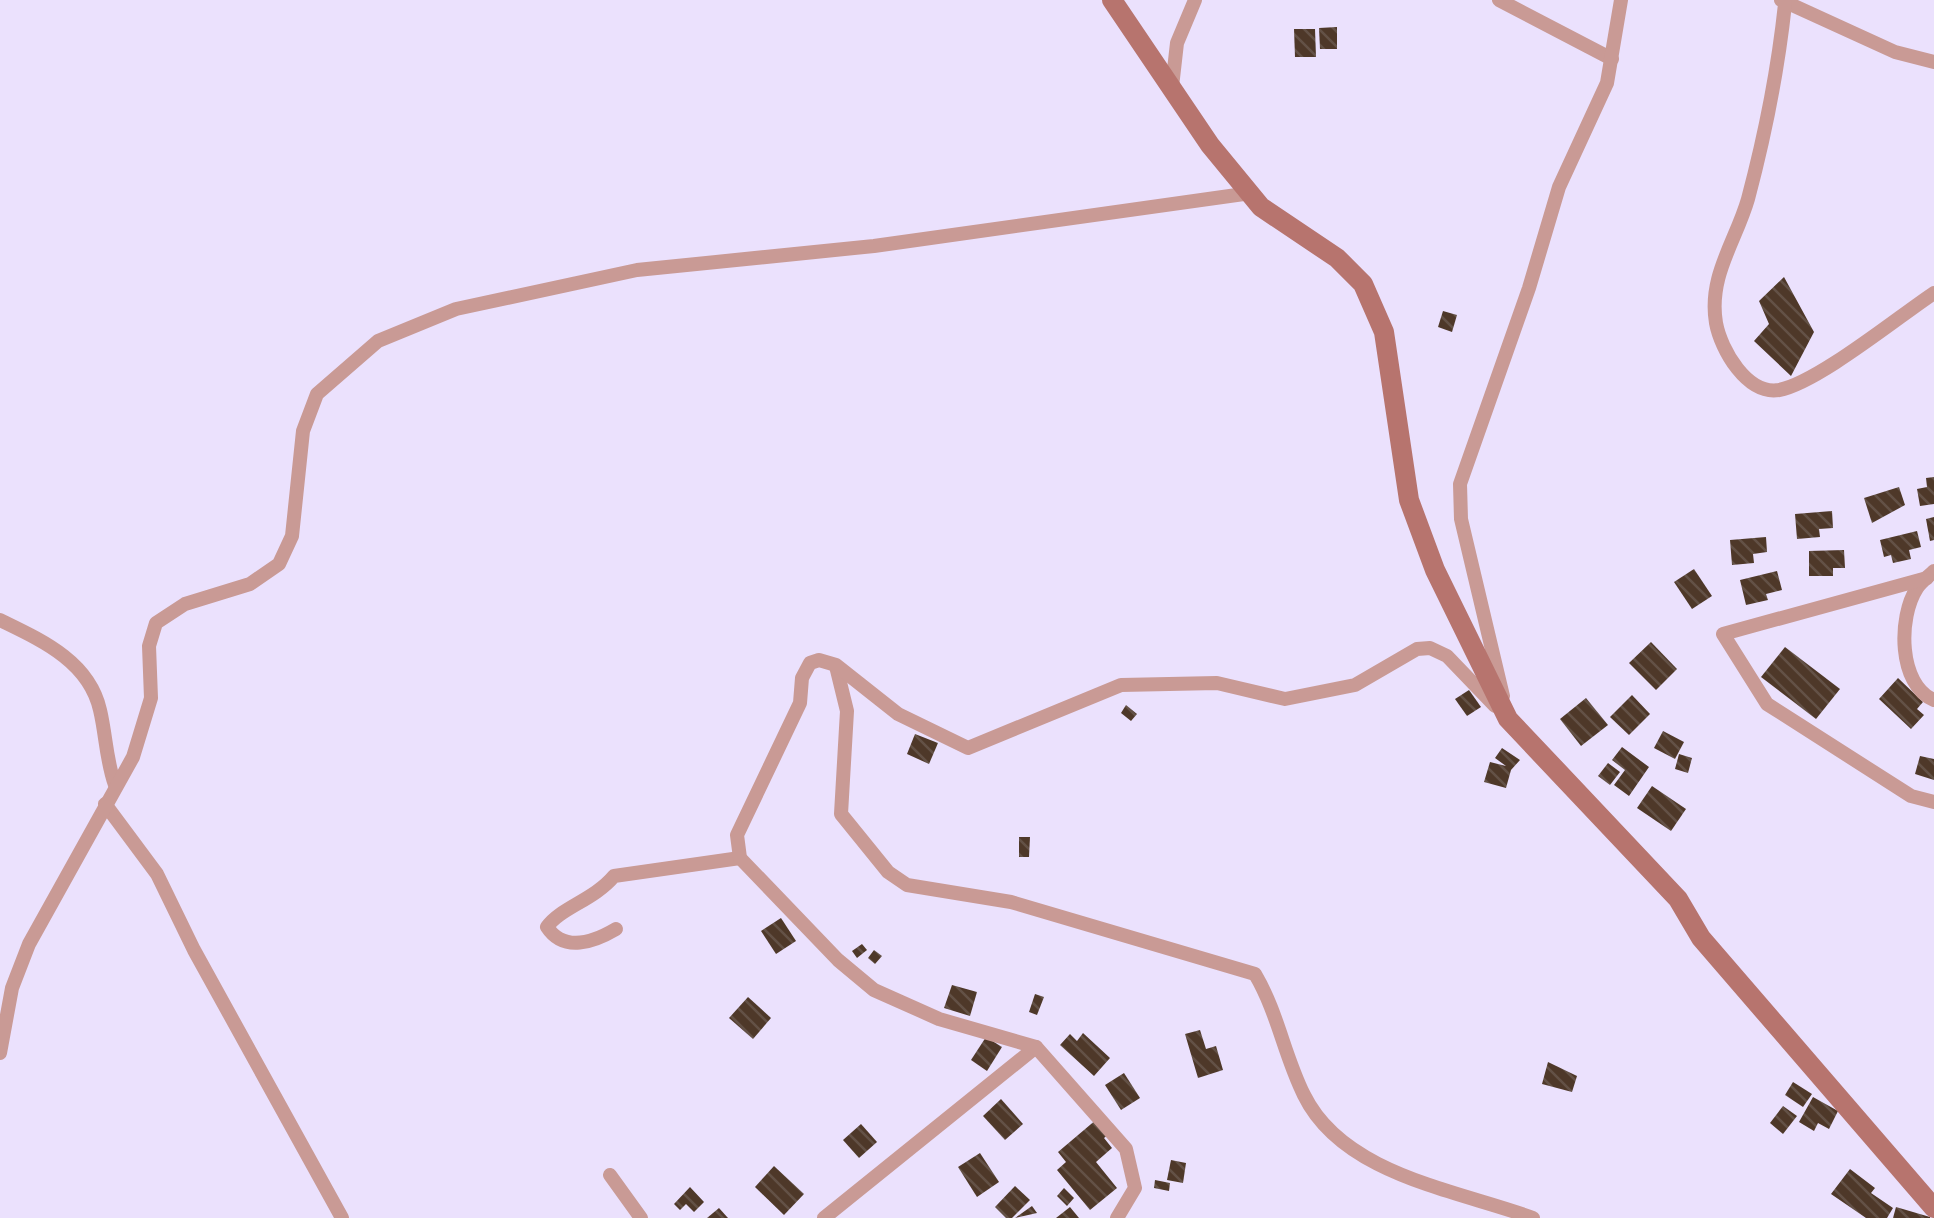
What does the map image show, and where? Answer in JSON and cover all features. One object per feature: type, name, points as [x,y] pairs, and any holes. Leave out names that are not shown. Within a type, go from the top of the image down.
[{"type":"street","points":[[1112,0],[1261,206],[1338,258],[1364,284],[1384,332],[1409,500],[1435,570],[1508,719]]},
{"type":"street","points":[[1172,88],[1177,43],[1196,0]]},
{"type":"street","points":[[1500,0],[1612,59]]},
{"type":"street","points":[[1508,719],[1462,519],[1460,484],[1496,372],[1529,288],[1559,187],[1607,84],[1621,7],[1630,0]]},
{"type":"street","points":[[1934,62],[1895,52],[1783,2],[1778,77],[1747,203],[1718,280],[1716,322],[1726,351],[1749,382],[1776,391],[1805,380],[1934,293]]},
{"type":"street","points":[[0,1053],[12,988],[29,944],[133,757],[151,698],[149,646],[156,624],[186,604],[250,584],[280,564],[292,536],[303,431],[317,394],[378,341],[456,309],[637,270],[874,246],[1251,193]]},
{"type":"street","points":[[1930,574],[1915,590],[1904,633],[1908,666],[1926,696],[1934,700]]},
{"type":"street","points":[[1930,574],[1722,634],[1767,704],[1911,796],[1934,802]]},
{"type":"street","points":[[0,620],[58,652],[86,674],[100,708],[106,760],[116,786]]},
{"type":"street","points":[[1117,1218],[1135,1188],[1126,1149],[1036,1048],[939,1019],[874,990],[838,960],[740,858],[737,835],[800,704],[802,678],[810,664],[819,660],[836,665],[898,714],[968,748],[1121,685],[1216,683],[1285,699],[1356,685],[1417,649],[1430,648],[1447,656],[1678,898],[1700,938],[1934,1208]]},
{"type":"street","points":[[836,665],[847,711],[841,814],[888,872],[907,884],[1012,902],[1255,974],[1273,1005],[1304,1096],[1331,1132],[1383,1167],[1534,1218]]},
{"type":"street","points":[[105,804],[157,874],[194,950],[342,1218]]},
{"type":"street","points":[[616,929],[597,940],[574,944],[554,937],[548,927],[554,918],[600,894],[614,876],[740,858]]},
{"type":"street","points":[[824,1218],[1036,1048]]},
{"type":"street","points":[[610,1175],[641,1218]]},
{"type":"building","points":[[1337,27],[1337,49],[1320,49],[1319,28]]},
{"type":"building","points":[[1294,29],[1315,29],[1316,57],[1295,57]]},
{"type":"building","points":[[1784,277],[1814,332],[1791,376],[1754,341],[1769,324],[1759,301]]},
{"type":"building","points":[[1443,311],[1457,315],[1452,332],[1438,327]]},
{"type":"building","points":[[1934,477],[1934,504],[1920,506],[1917,489],[1927,487],[1926,478]]},
{"type":"building","points":[[1899,487],[1905,505],[1872,523],[1864,498]]},
{"type":"building","points":[[1832,511],[1833,528],[1819,529],[1820,537],[1797,539],[1795,514]]},
{"type":"building","points":[[1934,517],[1934,540],[1930,541],[1926,519]]},
{"type":"building","points":[[1917,531],[1921,547],[1909,550],[1911,559],[1893,563],[1891,555],[1884,557],[1880,540]]},
{"type":"building","points":[[1766,537],[1767,552],[1753,554],[1754,563],[1732,565],[1730,540]]},
{"type":"building","points":[[1844,550],[1845,568],[1833,568],[1833,576],[1809,576],[1809,551]]},
{"type":"building","points":[[1694,569],[1712,596],[1692,609],[1674,582]]},
{"type":"building","points":[[1777,571],[1782,590],[1766,594],[1768,600],[1746,605],[1740,580]]},
{"type":"building","points":[[1651,642],[1677,669],[1656,690],[1629,663]]},
{"type":"building","points":[[1785,647],[1840,689],[1816,719],[1761,677]]},
{"type":"building","points":[[1898,678],[1923,702],[1917,709],[1924,715],[1911,729],[1879,699]]},
{"type":"building","points":[[1469,690],[1481,707],[1467,716],[1455,699]]},
{"type":"building","points":[[1632,695],[1650,714],[1629,735],[1610,717]]},
{"type":"building","points":[[1586,698],[1608,725],[1581,746],[1560,719]]},
{"type":"building","points":[[1126,705],[1137,714],[1131,721],[1121,713]]},
{"type":"building","points":[[1663,731],[1684,742],[1675,759],[1654,748]]},
{"type":"building","points":[[915,734],[938,743],[929,764],[907,754]]},
{"type":"building","points":[[1622,747],[1649,767],[1629,796],[1614,785],[1625,770],[1612,760]]},
{"type":"building","points":[[1502,748],[1520,760],[1511,770],[1506,788],[1484,782],[1490,762],[1506,766],[1495,758]]},
{"type":"building","points":[[1679,754],[1692,758],[1688,773],[1675,769]]},
{"type":"building","points":[[1920,756],[1934,759],[1934,780],[1915,774]]},
{"type":"building","points":[[1608,763],[1620,772],[1610,785],[1598,776]]},
{"type":"building","points":[[1652,786],[1686,809],[1671,831],[1637,808]]},
{"type":"building","points":[[1019,837],[1030,837],[1029,857],[1019,857]]},
{"type":"building","points":[[781,918],[796,941],[776,954],[761,931]]},
{"type":"building","points":[[862,944],[867,950],[857,958],[852,951]]},
{"type":"building","points":[[874,950],[882,956],[875,964],[868,958]]},
{"type":"building","points":[[952,985],[977,992],[970,1016],[944,1008]]},
{"type":"building","points":[[1035,994],[1044,997],[1037,1015],[1029,1012]]},
{"type":"building","points":[[748,997],[771,1018],[753,1039],[729,1018]]},
{"type":"building","points":[[1200,1030],[1206,1049],[1216,1046],[1223,1070],[1198,1078],[1185,1034]]},
{"type":"building","points":[[1083,1033],[1110,1058],[1094,1076],[1060,1045],[1070,1034],[1077,1041]]},
{"type":"building","points":[[986,1037],[1002,1047],[987,1071],[971,1060]]},
{"type":"building","points":[[1548,1062],[1577,1076],[1572,1092],[1542,1084]]},
{"type":"building","points":[[1124,1073],[1140,1098],[1121,1110],[1105,1085]]},
{"type":"building","points":[[1793,1082],[1812,1094],[1803,1107],[1785,1095]]},
{"type":"building","points":[[1813,1097],[1838,1111],[1829,1129],[1818,1123],[1814,1131],[1799,1122]]},
{"type":"building","points":[[1001,1099],[1023,1124],[1005,1140],[983,1116]]},
{"type":"building","points":[[1783,1106],[1797,1116],[1783,1134],[1770,1123]]},
{"type":"building","points":[[1097,1119],[1109,1134],[1104,1138],[1112,1148],[1096,1162],[1117,1188],[1090,1210],[1057,1170],[1066,1162],[1058,1152]]},
{"type":"building","points":[[861,1124],[877,1142],[859,1158],[843,1140]]},
{"type":"building","points":[[980,1153],[999,1182],[977,1197],[958,1167]]},
{"type":"building","points":[[1171,1160],[1186,1163],[1183,1183],[1167,1180]]},
{"type":"building","points":[[774,1166],[804,1194],[784,1215],[755,1187]]},
{"type":"building","points":[[1850,1169],[1875,1188],[1871,1193],[1893,1208],[1887,1218],[1866,1218],[1831,1194]]},
{"type":"building","points":[[1155,1180],[1170,1183],[1169,1191],[1154,1188]]},
{"type":"building","points":[[1015,1186],[1030,1200],[1012,1218],[1006,1218],[995,1207]]},
{"type":"building","points":[[690,1187],[704,1202],[694,1212],[686,1204],[680,1210],[674,1204]]},
{"type":"building","points":[[1064,1188],[1074,1198],[1067,1206],[1057,1196]]},
{"type":"building","points":[[1032,1206],[1037,1213],[1015,1218]]},
{"type":"building","points":[[1070,1207],[1079,1218],[1056,1218]]},
{"type":"building","points":[[1896,1207],[1930,1217],[1930,1218],[1893,1218]]},
{"type":"building","points":[[719,1208],[728,1218],[707,1218]]}]
